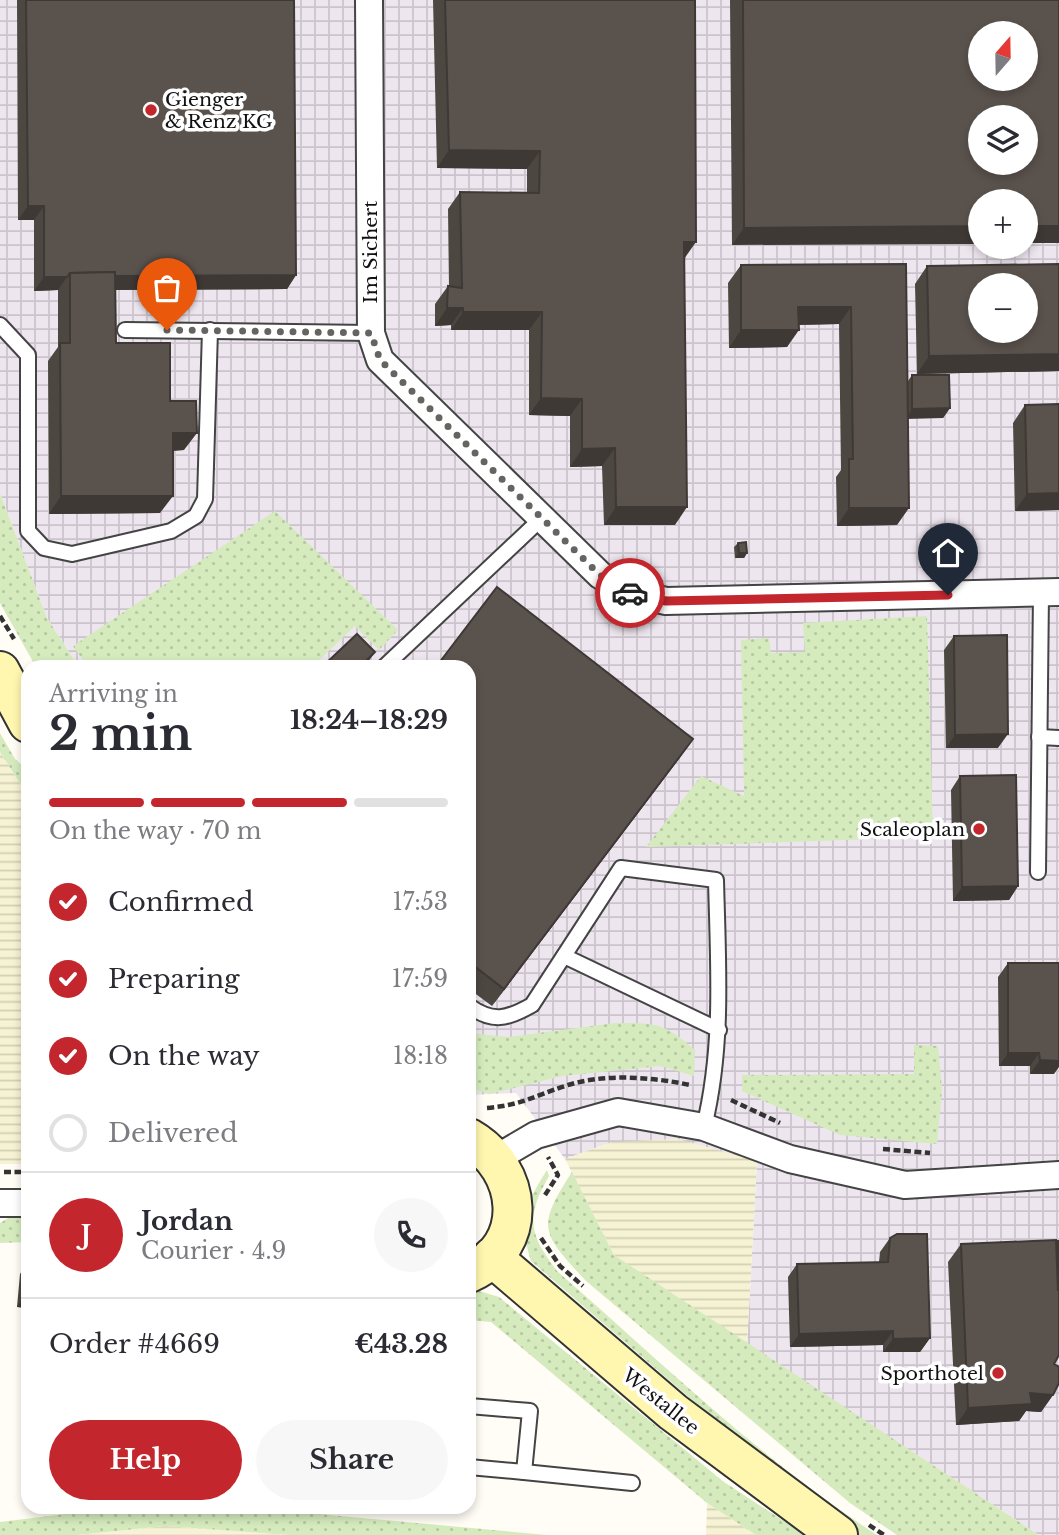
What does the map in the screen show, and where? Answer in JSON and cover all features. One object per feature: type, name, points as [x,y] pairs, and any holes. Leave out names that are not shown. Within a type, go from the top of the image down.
[{"type":"main road","points":[[0,671],[21,710]]},
{"type":"main road","points":[[481,1265],[506,1237],[512,1214],[511,1189],[482,1148]]},
{"type":"main road","name":"Westallee","points":[[481,1265],[673,1412],[851,1529]]},
{"type":"street","name":"Im Sichert","points":[[369,0],[371,333],[380,360],[600,575],[630,593],[666,601],[1050,593]]},
{"type":"street","points":[[482,1148],[618,1112],[704,1127],[790,1159],[905,1185],[1059,1175]]},
{"type":"street","points":[[0,1203],[21,1203]]},
{"type":"lane","points":[[0,325],[28,355],[28,531],[44,548],[72,554],[171,531],[196,516],[205,499],[210,330]]},
{"type":"lane","points":[[125,330],[371,333]]},
{"type":"lane","points":[[391,660],[542,518]]},
{"type":"lane","points":[[1038,872],[1039,737],[1050,593]]},
{"type":"lane","points":[[1039,737],[1059,738]]},
{"type":"lane","points":[[476,1011],[484,1017],[511,1017],[531,1005],[621,868],[716,880],[719,1030],[713,1091],[704,1127]]},
{"type":"lane","points":[[564,956],[719,1030]]},
{"type":"lane","points":[[476,1407],[530,1411],[524,1472]]},
{"type":"lane","points":[[476,1468],[632,1483]]},
{"type":"path","points":[[536,1135],[558,1175],[546,1193],[543,1205]]},
{"type":"path","points":[[0,1172],[21,1172]]},
{"type":"path","points":[[541,1229],[541,1239],[560,1266],[590,1292]]},
{"type":"path","points":[[851,1529],[884,1535]]},
{"type":"shaded area","points":[[0,0],[1059,0],[1059,1535],[1039,1535],[747,1345],[757,1161],[612,1142],[565,1159],[516,1093],[476,1095],[476,660],[74,660],[47,618],[0,493]]},
{"type":"shaded area","points":[[0,752],[21,785],[21,1164],[0,1164]]},
{"type":"shaded area","points":[[678,1139],[757,1161],[747,1345],[614,1255],[565,1159],[612,1142]]},
{"type":"shaded area","points":[[707,1503],[756,1535],[706,1535]]},
{"type":"shaded area","points":[[165,1526],[289,1535],[77,1535]]},
{"type":"green space","points":[[0,493],[47,618],[74,660],[32,660],[0,603]]},
{"type":"green space","points":[[275,511],[398,630],[379,650],[355,626],[319,660],[83,660],[73,646]]},
{"type":"green space","points":[[927,616],[933,837],[646,847],[701,776],[744,796],[741,640],[769,638],[771,653],[805,652],[803,623]]},
{"type":"green space","points":[[0,733],[15,759],[21,764],[21,785],[0,752]]},
{"type":"green space","points":[[615,1023],[650,1024],[675,1034],[695,1050],[694,1076],[661,1066],[562,1076],[490,1094],[476,1090],[476,1034],[508,1037]]},
{"type":"green space","points":[[914,1045],[938,1046],[942,1090],[937,1144],[840,1135],[742,1091],[742,1075],[914,1074]]},
{"type":"green space","points":[[547,1170],[549,1176],[536,1203],[534,1225],[541,1246],[557,1271],[752,1442],[834,1506],[877,1535],[859,1535],[815,1506],[531,1261],[525,1234],[526,1213],[533,1193]]},
{"type":"green space","points":[[572,1172],[614,1255],[1039,1535],[897,1535],[850,1503],[586,1281],[560,1252],[552,1240],[549,1219],[552,1206]]},
{"type":"green space","points":[[10,1217],[21,1218],[21,1242],[0,1243],[0,1223]]},
{"type":"green space","points":[[476,1290],[499,1297],[724,1482],[805,1535],[756,1535],[707,1503],[491,1322],[476,1321]]},
{"type":"green space","points":[[65,1514],[318,1514],[547,1535],[289,1535],[165,1526],[77,1535],[0,1535],[0,1522]]},
{"type":"building","name":"Gienger & Renz KG","points":[[26,0],[294,0],[296,275],[115,276],[115,272],[70,273],[67,277],[44,277],[44,206],[28,206]]},
{"type":"building","points":[[445,0],[695,0],[696,242],[684,242],[687,507],[616,507],[615,448],[582,449],[582,399],[541,398],[542,312],[463,312],[463,308],[447,308],[448,286],[462,288],[460,192],[539,193],[540,151],[449,150]]},
{"type":"building","points":[[743,0],[1059,0],[1059,226],[1038,226],[1038,189],[968,189],[968,226],[744,228]]},
{"type":"building","points":[[906,264],[909,508],[849,508],[849,459],[853,459],[851,307],[798,307],[799,330],[741,330],[741,265]]},
{"type":"building","points":[[1059,264],[1059,354],[929,356],[927,266]]},
{"type":"building","points":[[115,272],[116,343],[170,343],[170,401],[196,401],[197,433],[173,433],[173,496],[61,496],[60,343],[70,343],[70,273]]},
{"type":"building","points":[[912,375],[949,375],[950,408],[912,409]]},
{"type":"building","points":[[1059,404],[1059,493],[1027,494],[1025,405]]},
{"type":"building","points":[[746,542],[747,553],[739,553],[738,543]]},
{"type":"building","points":[[497,587],[693,739],[504,989],[476,967],[476,660],[441,660]]},
{"type":"building","points":[[357,634],[375,652],[367,660],[329,660]]},
{"type":"building","points":[[1007,635],[1008,734],[955,735],[954,636]]},
{"type":"building","points":[[1016,775],[1018,886],[962,887],[960,776]]},
{"type":"building","points":[[1008,963],[1059,963],[1059,1061],[1040,1060],[1039,1053],[1008,1053]]},
{"type":"building","points":[[897,1234],[927,1234],[930,1338],[893,1339],[893,1331],[799,1334],[797,1264],[888,1262],[890,1238]]},
{"type":"building","points":[[1056,1240],[1058,1291],[1059,1241],[1059,1355],[1054,1364],[1059,1367],[1059,1383],[1053,1395],[1030,1393],[1032,1404],[968,1408],[961,1244]]},
{"type":"way so far","points":[[167,330],[371,333],[380,360],[600,575],[630,593]]},
{"type":"place","name":"Gienger & Renz KG","points":[[151,110]]},
{"type":"place","name":"Scaleoplan","points":[[979,829]]},
{"type":"place","name":"Sporthotel","points":[[998,1373]]},
{"type":"route","points":[[630,593],[666,601],[948,595]]}]
